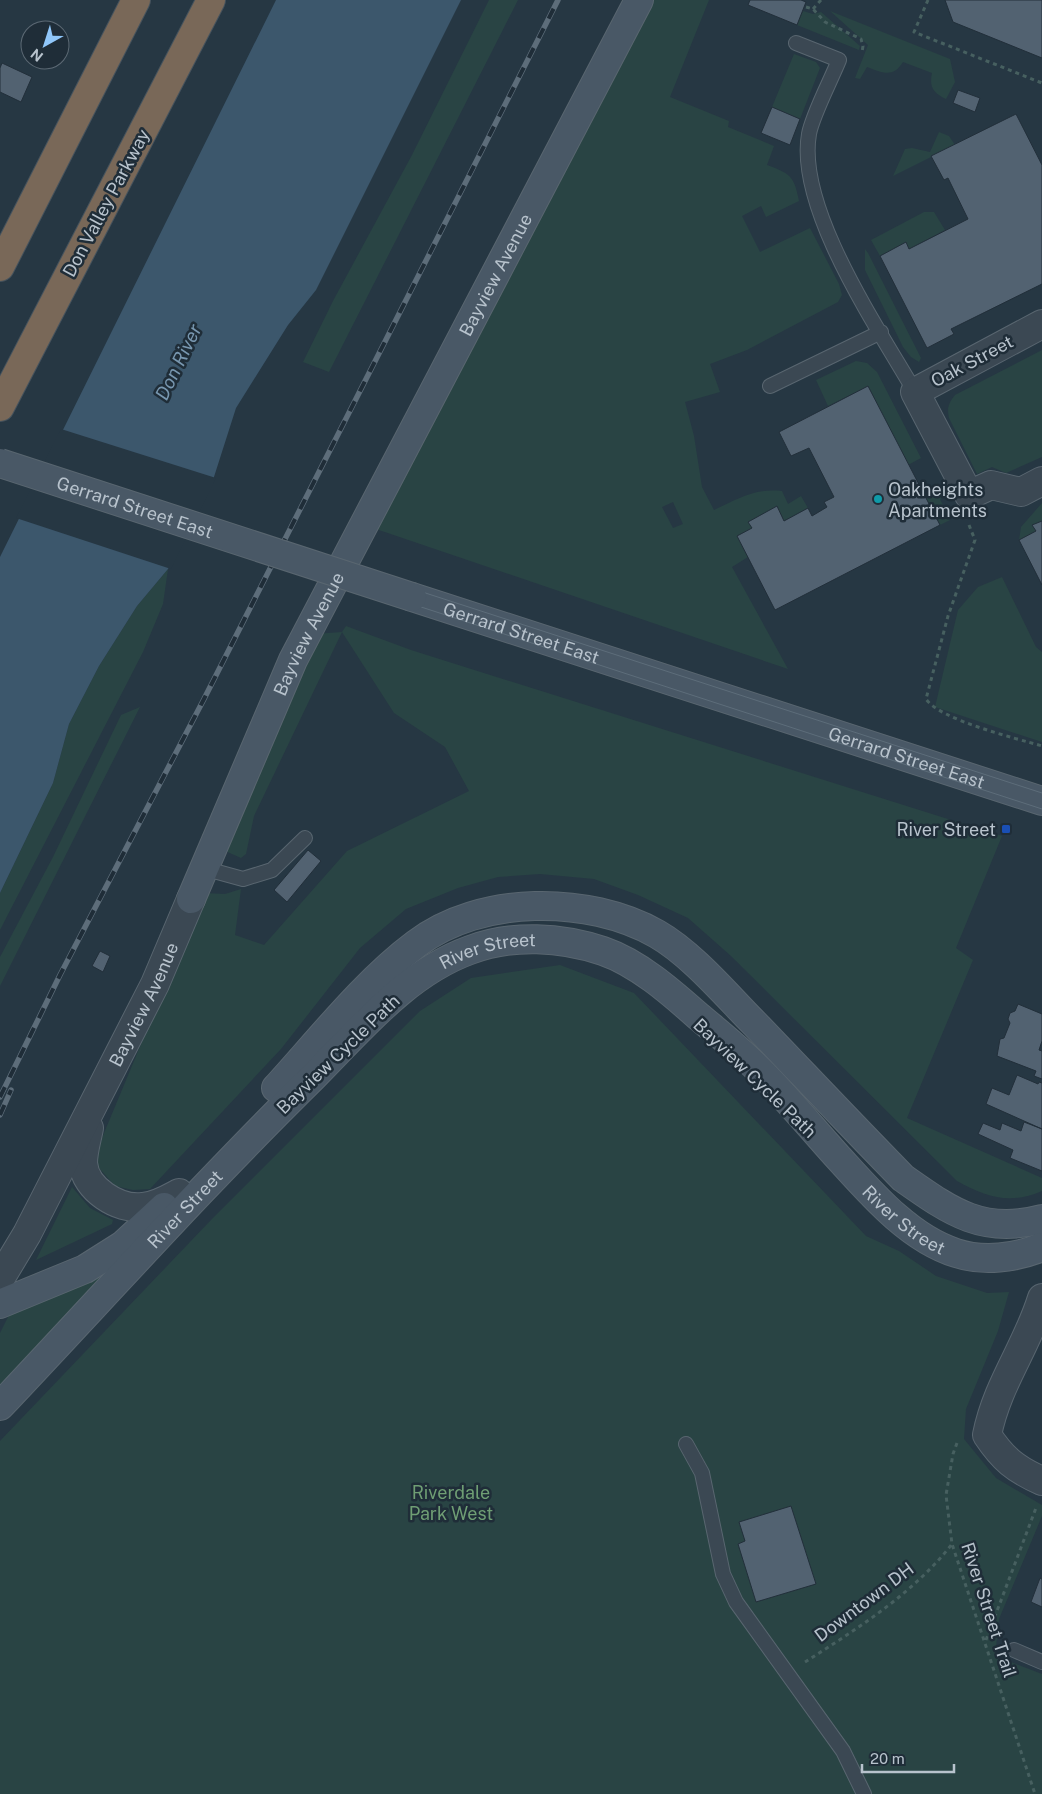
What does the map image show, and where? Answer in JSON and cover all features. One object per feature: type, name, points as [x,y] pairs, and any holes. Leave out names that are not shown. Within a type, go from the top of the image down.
[{"type":"highway","points":[[0,267],[136,0]]},
{"type":"highway","name":"Don Valley Parkway","points":[[0,407],[212,0]]},
{"type":"main road","name":"Bayview Avenue","points":[[191,899],[293,660],[639,0]]},
{"type":"main road","name":"Gerrard Street East","points":[[0,463],[1042,801]]},
{"type":"main road","name":"River Street","points":[[0,1304],[84,1269],[123,1245],[179,1193],[380,975],[417,943],[446,926],[482,914],[516,907],[551,905],[589,910],[618,917],[658,934],[702,970],[903,1178],[939,1203],[963,1215],[991,1224],[1006,1226],[1042,1220]]},
{"type":"main road","name":"River Street","points":[[0,1406],[269,1120],[386,1004],[422,975],[470,950],[500,943],[533,938],[567,942],[606,952],[640,970],[677,997],[754,1065],[869,1190],[904,1222],[931,1242],[956,1253],[985,1258],[1016,1255],[1042,1247]]},
{"type":"street","name":"Oak Street","points":[[1042,324],[915,392],[969,494],[992,485],[1020,492],[1042,481]]},
{"type":"street","name":"Bayview Avenue","points":[[0,1279],[27,1234],[154,984],[191,899]]},
{"type":"street","name":"River Street","points":[[97,1095],[84,1150],[83,1164],[88,1180],[103,1195],[125,1206],[143,1207],[179,1193]]},
{"type":"street","points":[[1040,1491],[1022,1472],[1002,1457],[987,1434],[992,1408],[1034,1324],[1042,1298]]},
{"type":"lane","points":[[796,44],[839,60],[809,134],[808,167],[814,201],[832,242],[915,392]]},
{"type":"lane","points":[[770,386],[881,332]]},
{"type":"lane","points":[[203,868],[243,879],[272,870],[305,838]]},
{"type":"lane","points":[[686,1444],[702,1473],[723,1574],[736,1602],[843,1752],[864,1794]]},
{"type":"lane","points":[[1014,1650],[1042,1662]]},
{"type":"path","points":[[813,9],[822,0]]},
{"type":"path","points":[[928,0],[914,32],[1042,83]]},
{"type":"path","points":[[966,517],[975,540],[948,616],[926,698],[932,707],[952,717],[1042,746]]},
{"type":"path","name":"River Street Trail","points":[[963,1440],[958,1441],[953,1454],[946,1496],[952,1544],[1035,1794]]},
{"type":"path","points":[[985,1641],[1040,1491]]},
{"type":"path","name":"Downtown DH","points":[[787,1674],[842,1639],[897,1597],[937,1563],[952,1544]]},
{"type":"green space","points":[[489,0],[518,0],[329,372],[303,362],[333,301],[412,155]]},
{"type":"green space","points":[[651,0],[709,0],[670,97],[729,121],[728,127],[774,146],[767,165],[790,177],[795,186],[799,201],[766,217],[761,206],[742,216],[760,252],[810,228],[839,284],[842,295],[838,302],[747,350],[710,364],[720,392],[685,402],[694,436],[702,487],[714,510],[746,495],[763,491],[782,491],[788,504],[801,496],[808,508],[784,521],[777,507],[749,522],[752,528],[737,536],[748,557],[732,567],[788,669],[373,528]],"holes":[[[673,502],[683,524],[673,528],[662,507]]]},
{"type":"green space","points":[[803,11],[813,14],[821,12],[860,46],[859,50],[797,25]]},
{"type":"green space","points":[[830,11],[950,59],[955,82],[946,99],[933,89],[931,82],[932,73],[903,62],[895,70],[887,73],[867,67],[860,79],[855,78],[868,45]]},
{"type":"green space","points":[[794,54],[816,62],[820,68],[800,119],[772,107]]},
{"type":"green space","points":[[939,132],[949,136],[955,145],[893,176],[905,149],[912,148],[930,152]]},
{"type":"green space","points":[[924,212],[934,212],[945,230],[909,249],[906,243],[880,256],[871,240]]},
{"type":"green space","points":[[865,249],[921,358],[919,362],[911,357],[903,347],[865,270]]},
{"type":"green space","points":[[1042,350],[1042,457],[1006,473],[992,467],[977,474],[949,418],[948,409],[951,401],[955,395]]},
{"type":"green space","points":[[856,361],[867,363],[877,372],[921,458],[908,465],[868,386],[828,406],[816,380]]},
{"type":"green space","points":[[937,483],[944,496],[940,499],[950,520],[940,525],[922,490]]},
{"type":"green space","points":[[1042,503],[1042,521],[1033,526],[1036,531],[1019,540],[1021,527]]},
{"type":"green space","points":[[168,569],[163,604],[143,652],[0,930],[0,893],[53,783],[69,724],[99,666],[137,606]]},
{"type":"green space","points":[[1002,577],[1036,647],[1042,652],[1042,742],[935,707],[958,610],[978,587]]},
{"type":"green space","points":[[346,626],[411,650],[1002,836],[956,948],[973,960],[907,1118],[1042,1178],[1042,1191],[1019,1198],[998,1197],[988,1195],[957,1181],[731,956],[688,918],[638,895],[594,879],[540,874],[498,877],[458,888],[406,909],[360,948],[281,1049],[150,1189],[133,1190],[115,1186],[99,1168],[96,1156],[204,893],[225,894],[241,889],[235,935],[264,945],[347,851],[469,791],[445,747],[394,713],[342,632]]},
{"type":"green space","points":[[342,632],[254,816],[246,854],[241,858],[223,850],[315,634]]},
{"type":"green space","points":[[140,707],[0,986],[0,957],[53,857],[121,715]]},
{"type":"green space","name":"Riverdale Park West","points":[[560,965],[634,993],[866,1236],[899,1251],[936,1276],[987,1293],[1009,1292],[998,1331],[966,1409],[964,1439],[996,1478],[1042,1505],[1042,1516],[999,1619],[995,1656],[1042,1674],[1042,1794],[0,1794],[0,1441],[211,1220],[420,1011],[471,978]]},
{"type":"green space","points":[[72,1187],[90,1208],[113,1220],[112,1224],[36,1260]]},
{"type":"green space","points":[[116,1264],[0,1392],[0,1333],[10,1313]]},
{"type":"water","name":"Don River","points":[[276,0],[461,0],[316,290],[288,325],[236,408],[213,480],[168,569],[137,606],[99,666],[69,724],[53,783],[0,893],[0,557]]},
{"type":"pier","points":[[61,429],[216,478],[171,569],[16,518]]},
{"type":"building","points":[[750,0],[801,0],[806,2],[797,25],[748,5]]},
{"type":"building","points":[[945,0],[1042,0],[1042,58],[953,22]]},
{"type":"building","points":[[2,63],[32,77],[21,102],[0,92],[0,68]]},
{"type":"building","points":[[958,90],[980,98],[975,112],[953,103]]},
{"type":"building","points":[[772,107],[800,119],[790,145],[761,133]]},
{"type":"building","points":[[1016,114],[1042,165],[1042,284],[951,329],[954,334],[927,348],[880,256],[906,242],[909,249],[968,219],[948,178],[944,180],[931,156]]},
{"type":"building","name":"Oakheights Apartments","points":[[868,386],[940,525],[775,610],[737,536],[752,528],[748,522],[777,506],[784,521],[808,508],[812,516],[827,507],[824,502],[834,497],[809,448],[791,456],[779,432]]},
{"type":"building","points":[[1042,521],[1042,585],[1019,540],[1036,531],[1032,525]]},
{"type":"building","points":[[308,850],[321,861],[287,902],[274,890]]},
{"type":"building","points":[[100,951],[110,956],[103,972],[92,966]]},
{"type":"building","points":[[1018,1004],[1042,1014],[1042,1041],[1039,1050],[1042,1051],[1042,1079],[1034,1076],[1036,1071],[997,1056],[1000,1039],[1004,1038],[1010,1023],[1008,1019],[1010,1013],[1015,1011]]},
{"type":"building","points":[[1017,1075],[1038,1084],[1039,1082],[1042,1083],[1042,1129],[986,1104],[992,1088],[1009,1095]]},
{"type":"building","points":[[1024,1122],[1042,1129],[1042,1171],[1010,1158],[1013,1150],[978,1134],[983,1123],[1000,1130],[1002,1123],[1021,1131]]},
{"type":"building","points":[[791,1506],[816,1584],[756,1602],[738,1544],[745,1541],[739,1522]]},
{"type":"building","points":[[1040,1578],[1042,1579],[1042,1607],[1031,1602]]},
{"type":"tram line","points":[[0,455],[1042,793]]},
{"type":"tram line","points":[[0,470],[1042,809]]},
{"type":"railway","points":[[0,1097],[60,975],[204,699],[558,0]]},
{"type":"railway","points":[[0,1115],[11,1090]]},
{"type":"place","name":"Oakheights Apartments","points":[[878,499]]},
{"type":"place","name":"River Street","points":[[1006,829]]}]
